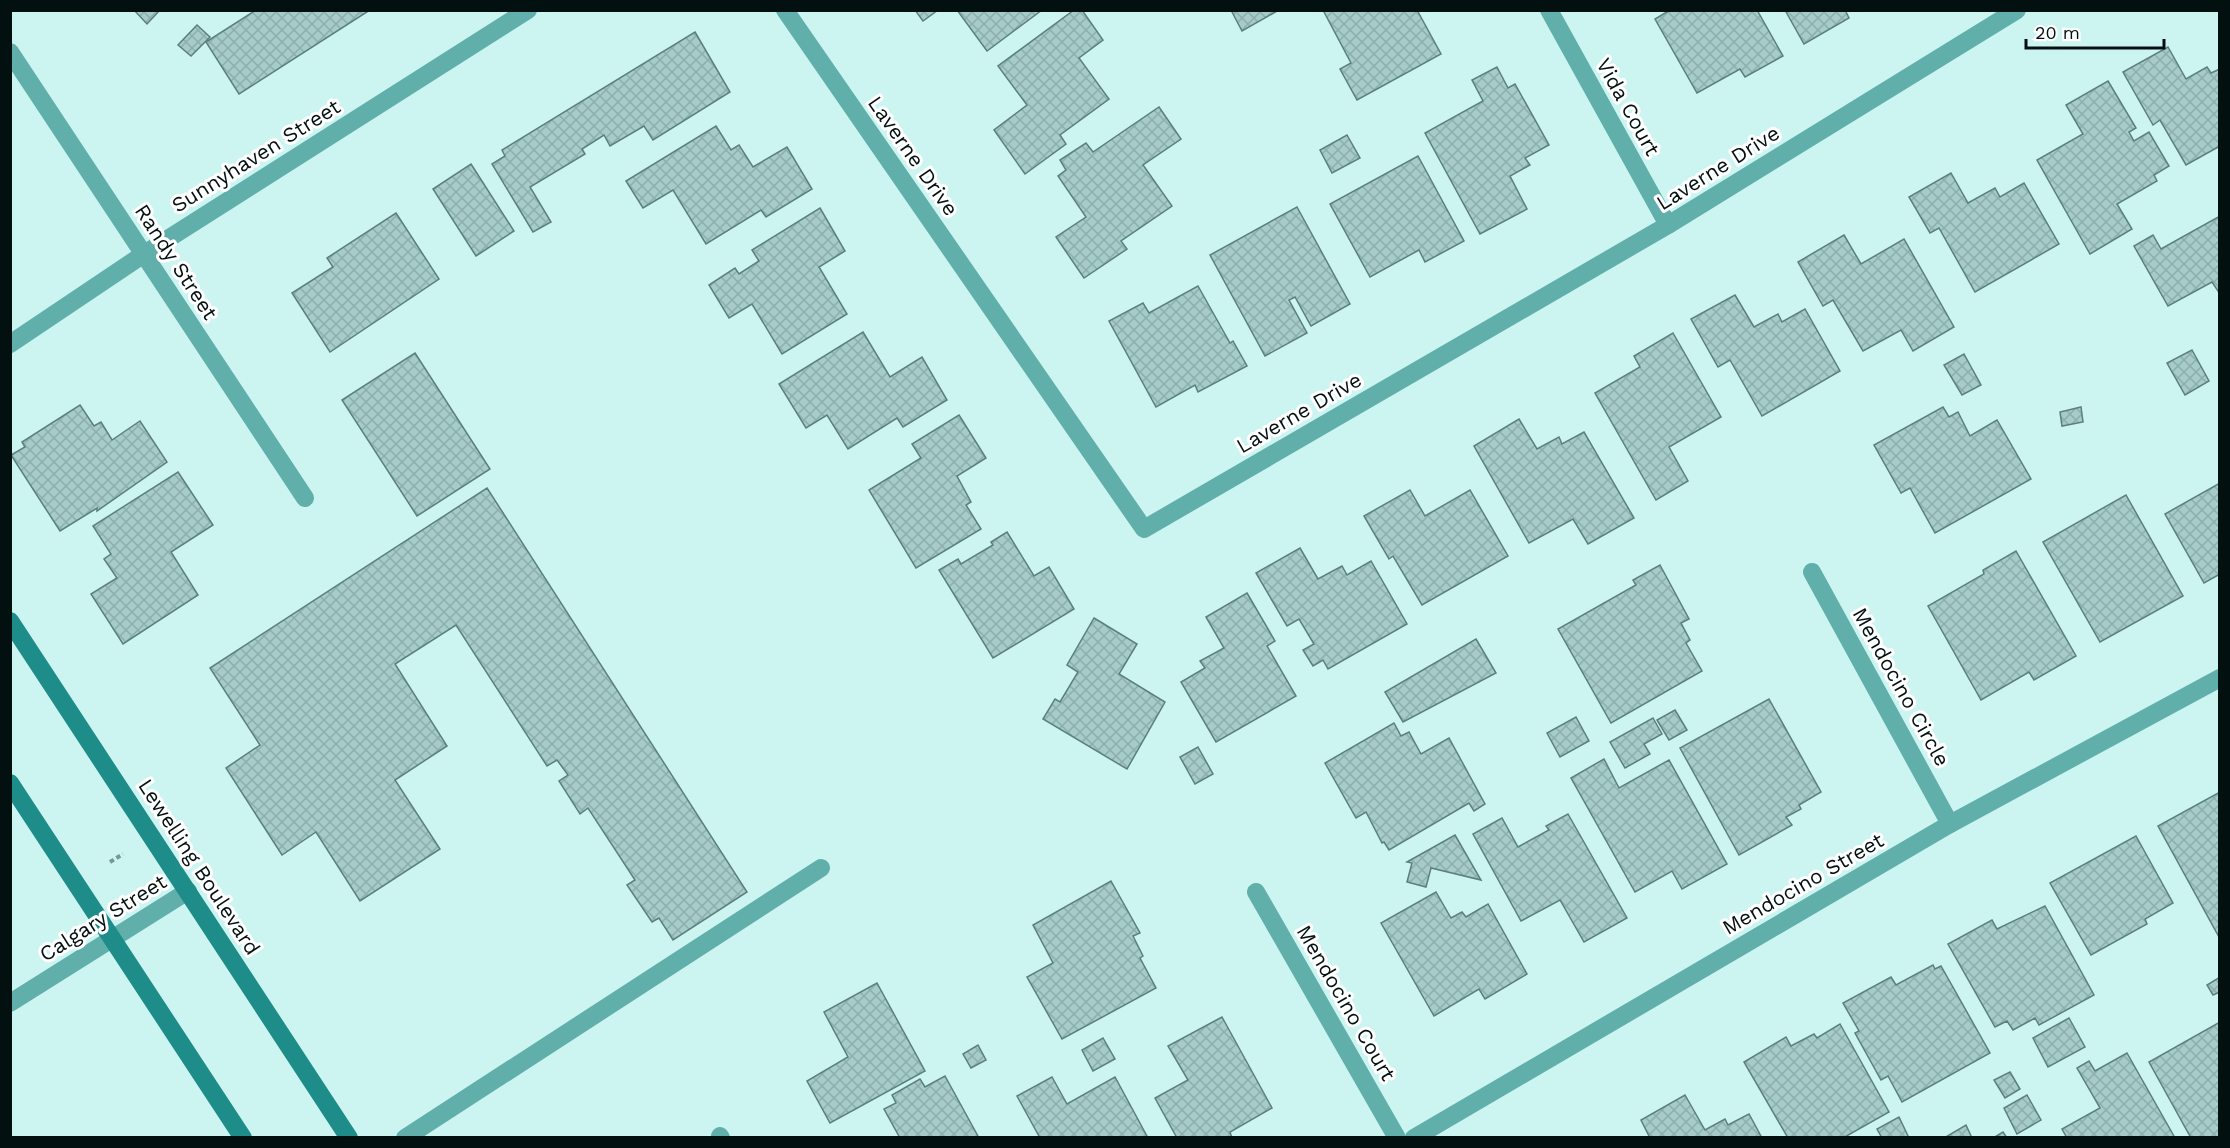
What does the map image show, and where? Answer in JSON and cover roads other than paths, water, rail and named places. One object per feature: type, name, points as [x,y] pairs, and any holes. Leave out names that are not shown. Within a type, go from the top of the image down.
[{"type":"main road","name":"Lewelling Boulevard","points":[[10,621],[350,1137]]},
{"type":"main road","points":[[10,783],[243,1137]]},
{"type":"street","name":"Sunnyhaven Street","points":[[10,344],[144,254],[528,10]]},
{"type":"street","name":"Laverne Drive","points":[[785,10],[1144,529],[1668,225],[2017,10]]},
{"type":"street","name":"Vida Court","points":[[1549,10],[1668,225]]},
{"type":"street","name":"Randy Street","points":[[10,52],[305,498]]},
{"type":"street","name":"Mendocino Circle","points":[[1812,572],[1950,824]]},
{"type":"street","name":"Mendocino Street","points":[[1414,1137],[1950,824],[2220,678]]},
{"type":"street","points":[[405,1137],[821,868]]},
{"type":"street","name":"Calgary Street","points":[[10,1003],[188,891]]},
{"type":"street","name":"Mendocino Court","points":[[1256,892],[1397,1137]]}]
